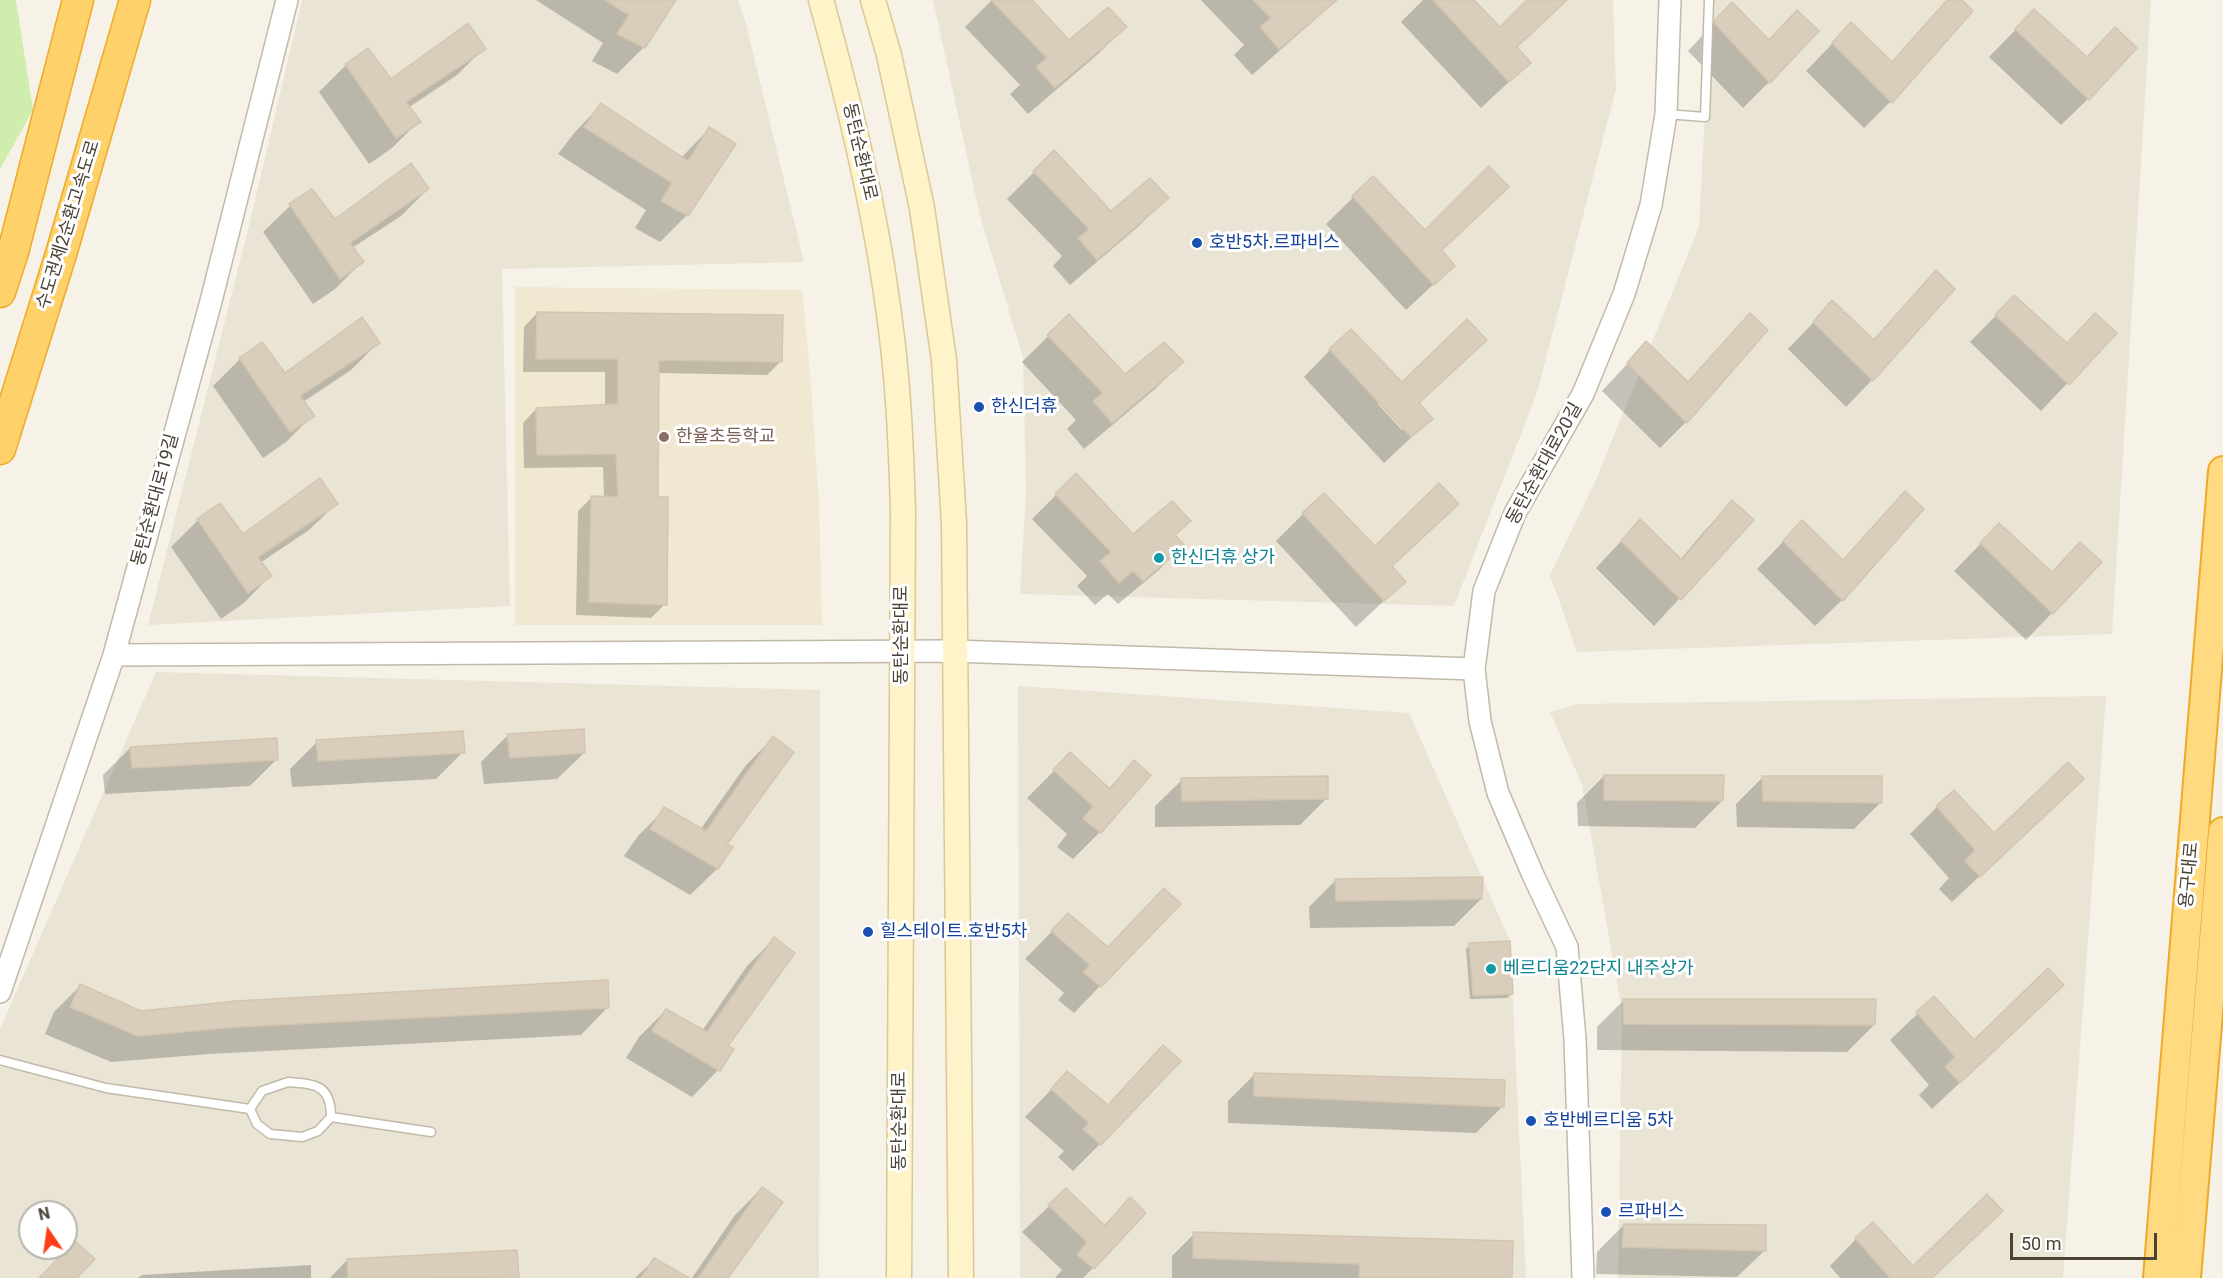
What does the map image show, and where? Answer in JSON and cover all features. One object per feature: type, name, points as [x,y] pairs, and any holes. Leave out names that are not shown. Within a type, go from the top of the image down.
[{"type":"highway","points":[[0,292],[13,252],[78,0]]},
{"type":"highway","name":"수도권제2순환고속도로","points":[[0,449],[61,254],[135,0]]},
{"type":"highway","name":"용구대로","points":[[2158,1278],[2223,471]]},
{"type":"highway","name":"용구대로","points":[[2186,1278],[2223,832]]},
{"type":"main road","name":"동탄순환대로","points":[[821,0],[837,58],[878,240],[889,309],[900,437],[903,511],[899,1278]]},
{"type":"main road","points":[[873,0],[889,55],[922,208],[944,360],[954,523],[961,1278]]},
{"type":"street","name":"동탄순환대로19길","points":[[0,992],[114,654],[210,305],[287,0]]},
{"type":"street","name":"동탄순환대로20길","points":[[1583,1278],[1575,1039],[1567,947],[1498,793],[1480,721],[1474,669],[1484,591],[1515,513],[1583,394],[1624,294],[1651,205],[1666,114],[1670,0]]},
{"type":"street","points":[[114,654],[954,651],[1474,669]]},
{"type":"lane","points":[[1666,114],[1705,117],[1709,0]]},
{"type":"lane","points":[[0,1060],[106,1088],[250,1109]]},
{"type":"lane","points":[[288,1082],[313,1083],[326,1094],[331,1104],[331,1117],[318,1131],[302,1137],[270,1134],[257,1124],[250,1109],[262,1091],[288,1082]]},
{"type":"lane","points":[[331,1117],[431,1132]]},
{"type":"shaded area","points":[[302,0],[738,0],[745,20],[804,262],[502,269],[510,606],[148,625],[249,226]]},
{"type":"shaded area","points":[[933,0],[1613,0],[1616,89],[1537,393],[1454,606],[1020,594],[1026,493],[1023,357],[980,216]]},
{"type":"shaded area","points":[[1711,0],[2151,0],[2112,634],[1577,652],[1550,575],[1595,482],[1699,227]]},
{"type":"shaded area","name":"한율초등학교","points":[[515,287],[802,290],[819,502],[822,625],[515,625]]},
{"type":"shaded area","points":[[156,672],[820,690],[819,1278],[0,1278],[0,1029]]},
{"type":"shaded area","points":[[1018,686],[1409,713],[1510,941],[1526,1278],[1020,1278]]},
{"type":"shaded area","points":[[2106,696],[2063,1278],[1618,1278],[1622,1010],[1582,785],[1550,712],[1577,704]]},
{"type":"green space","points":[[0,0],[16,0],[33,110],[0,169]]},
{"type":"building","points":[[605,0],[676,0],[645,48],[617,34],[629,15]]},
{"type":"building","points":[[991,0],[1032,0],[1069,40],[1108,7],[1127,27],[1055,88],[1036,67],[1047,58]]},
{"type":"building","points":[[1253,0],[1337,0],[1279,49],[1260,27],[1271,18]]},
{"type":"building","points":[[1433,0],[1474,0],[1500,27],[1527,0],[1567,0],[1517,47],[1531,63],[1509,82]]},
{"type":"building","points":[[1947,0],[1962,0],[1973,11],[1892,103],[1832,43],[1851,22],[1892,62]]},
{"type":"building","points":[[1732,2],[1769,40],[1797,10],[1819,31],[1770,83],[1715,24],[1715,20]]},
{"type":"building","points":[[2034,9],[2087,57],[2115,27],[2137,48],[2089,100],[2015,29]]},
{"type":"building","points":[[468,23],[486,49],[406,102],[421,122],[396,138],[345,64],[368,48],[391,79]]},
{"type":"building","points":[[601,103],[688,161],[709,127],[736,144],[688,216],[661,201],[672,183],[584,127]]},
{"type":"building","points":[[1054,150],[1111,211],[1150,178],[1169,198],[1097,260],[1078,238],[1089,229],[1033,171]]},
{"type":"building","points":[[411,163],[429,189],[350,243],[364,262],[340,279],[289,204],[312,189],[335,219]]},
{"type":"building","points":[[1489,166],[1509,187],[1442,250],[1455,266],[1434,285],[1352,196],[1373,176],[1425,230]]},
{"type":"building","points":[[1936,270],[1955,289],[1873,381],[1813,322],[1832,300],[1874,340]]},
{"type":"building","points":[[2014,295],[2067,343],[2095,313],[2117,333],[2069,385],[1995,315]]},
{"type":"building","points":[[537,312],[783,315],[782,362],[659,360],[658,497],[668,497],[667,605],[589,602],[591,496],[618,497],[616,454],[537,455],[536,408],[618,404],[618,359],[536,359]]},
{"type":"building","points":[[1750,313],[1768,330],[1687,423],[1627,363],[1646,341],[1688,382]]},
{"type":"building","points":[[1069,314],[1125,374],[1164,342],[1184,362],[1112,423],[1093,401],[1103,393],[1047,335]]},
{"type":"building","points":[[362,317],[380,343],[300,396],[315,416],[290,432],[239,358],[262,342],[285,373]]},
{"type":"building","points":[[1467,319],[1487,340],[1419,403],[1433,419],[1411,437],[1329,349],[1351,329],[1402,382]]},
{"type":"building","points":[[1076,473],[1133,534],[1172,501],[1191,521],[1175,535],[1185,546],[1143,581],[1133,571],[1119,583],[1100,561],[1111,552],[1055,494]]},
{"type":"building","points":[[320,478],[338,504],[258,557],[272,576],[248,593],[197,519],[220,503],[243,534]]},
{"type":"building","points":[[1439,483],[1459,504],[1392,566],[1406,582],[1384,601],[1302,513],[1324,493],[1375,546]]},
{"type":"building","points":[[1905,491],[1924,509],[1843,601],[1783,541],[1802,520],[1843,560]]},
{"type":"building","points":[[1732,500],[1754,520],[1681,600],[1621,541],[1640,519],[1682,560]]},
{"type":"building","points":[[1999,523],[2052,572],[2080,542],[2102,562],[2053,614],[1980,543]]},
{"type":"building","points":[[584,729],[585,753],[510,758],[507,734]]},
{"type":"building","points":[[463,731],[465,753],[318,761],[316,740]]},
{"type":"building","points":[[773,736],[794,752],[727,844],[733,847],[718,869],[650,829],[664,807],[706,831]]},
{"type":"building","points":[[277,738],[278,760],[132,768],[130,747]]},
{"type":"building","points":[[1070,752],[1110,789],[1134,760],[1151,775],[1101,833],[1083,819],[1093,806],[1053,770]]},
{"type":"building","points":[[2068,762],[2084,779],[1980,877],[1965,861],[1975,850],[1936,806],[1954,790],[1994,833]]},
{"type":"building","points":[[1604,775],[1724,775],[1723,801],[1604,800]]},
{"type":"building","points":[[1328,776],[1328,799],[1182,801],[1181,778]]},
{"type":"building","points":[[1762,776],[1882,776],[1882,803],[1763,801]]},
{"type":"building","points":[[1483,877],[1482,899],[1336,901],[1335,879]]},
{"type":"building","points":[[1164,888],[1181,904],[1101,987],[1083,972],[1090,965],[1051,931],[1068,913],[1108,947]]},
{"type":"building","points":[[774,937],[795,953],[728,1046],[734,1049],[720,1071],[652,1031],[666,1009],[707,1032]]},
{"type":"building","name":"베르디움22단지 내주상가","points":[[1510,941],[1513,994],[1473,996],[1469,943]]},
{"type":"building","points":[[2048,968],[2064,985],[1960,1083],[1945,1067],[1955,1057],[1916,1012],[1934,996],[1974,1040]]},
{"type":"building","points":[[608,980],[609,1008],[237,1027],[138,1036],[70,1007],[80,984],[141,1011],[236,1001]]},
{"type":"building","points":[[1623,999],[1876,999],[1875,1025],[1624,1024]]},
{"type":"building","points":[[1163,1045],[1181,1061],[1101,1145],[1083,1129],[1089,1123],[1051,1089],[1067,1071],[1108,1105]]},
{"type":"building","points":[[1254,1073],[1505,1080],[1504,1107],[1254,1096]]},
{"type":"building","points":[[762,1187],[783,1202],[728,1278],[698,1278]]},
{"type":"building","points":[[1066,1188],[1105,1226],[1130,1197],[1146,1213],[1094,1269],[1077,1255],[1087,1242],[1048,1205]]},
{"type":"building","points":[[1987,1194],[2003,1211],[1932,1278],[1890,1278],[1855,1238],[1873,1222],[1913,1266]]},
{"type":"building","points":[[1624,1224],[1766,1225],[1766,1251],[1622,1247]]},
{"type":"building","points":[[1193,1232],[1513,1241],[1512,1278],[1359,1277],[1360,1264],[1193,1258]]},
{"type":"building","points":[[78,1244],[95,1259],[77,1278],[39,1278],[57,1260],[78,1260]]},
{"type":"building","points":[[517,1250],[519,1277],[348,1278],[347,1259]]},
{"type":"building","points":[[654,1258],[689,1278],[641,1278]]},
{"type":"place","name":"호반5차.르파비스","points":[[1197,243]]},
{"type":"place","name":"한신더휴","points":[[979,407]]},
{"type":"place","name":"한율초등학교","points":[[664,437]]},
{"type":"place","name":"한신더휴 상가","points":[[1159,558]]},
{"type":"place","name":"힐스테이트.호반5차","points":[[868,932]]},
{"type":"place","name":"베르디움22단지 내주상가","points":[[1491,969]]},
{"type":"place","name":"호반베르디움 5차","points":[[1531,1121]]},
{"type":"place","name":"르파비스","points":[[1606,1212]]}]
